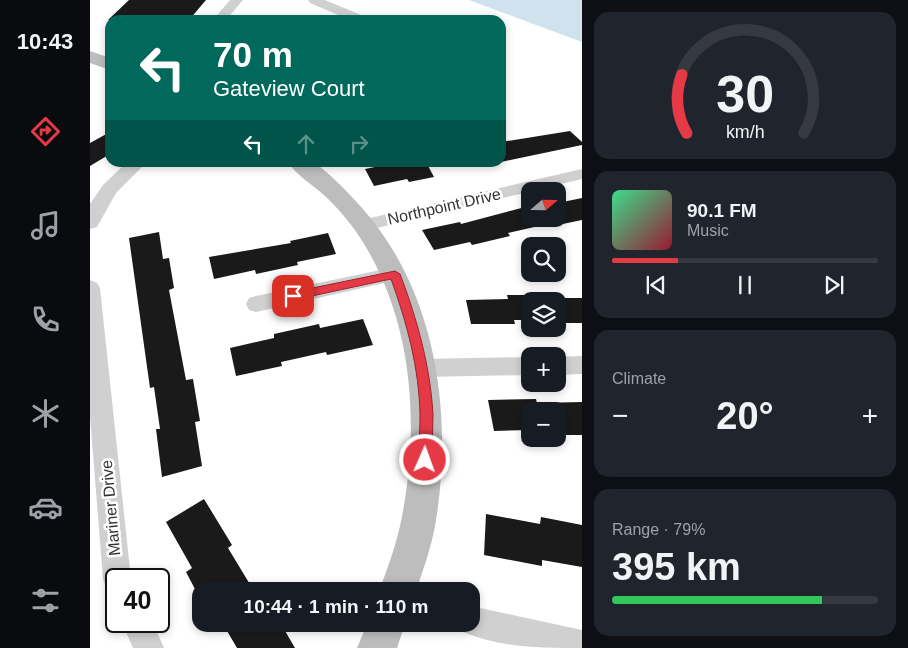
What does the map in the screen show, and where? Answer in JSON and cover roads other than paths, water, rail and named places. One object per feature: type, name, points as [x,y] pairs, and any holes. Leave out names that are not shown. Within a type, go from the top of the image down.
[{"type":"street","points":[[224,15],[237,0]]},
{"type":"street","points":[[314,0],[350,15]]},
{"type":"street","points":[[90,56],[105,63]]},
{"type":"street","points":[[90,223],[109,188],[133,167]]},
{"type":"street","points":[[305,167],[340,196],[381,249],[395,274],[410,316],[422,368],[426,414],[425,460],[416,532],[401,582]]},
{"type":"street","name":"Northpoint Drive","points":[[364,225],[582,174]]},
{"type":"street","points":[[256,304],[395,274]]},
{"type":"street","name":"Mariner Drive","points":[[90,288],[116,568]]},
{"type":"street","points":[[566,366],[582,365]]},
{"type":"street","points":[[422,368],[521,366]]},
{"type":"street","points":[[480,623],[582,645]]},
{"type":"street","points":[[377,648],[383,632]]},
{"type":"street","points":[[142,633],[149,648]]},
{"type":"water","points":[[451,0],[582,0],[582,48],[506,20],[506,15],[492,15]]}]
